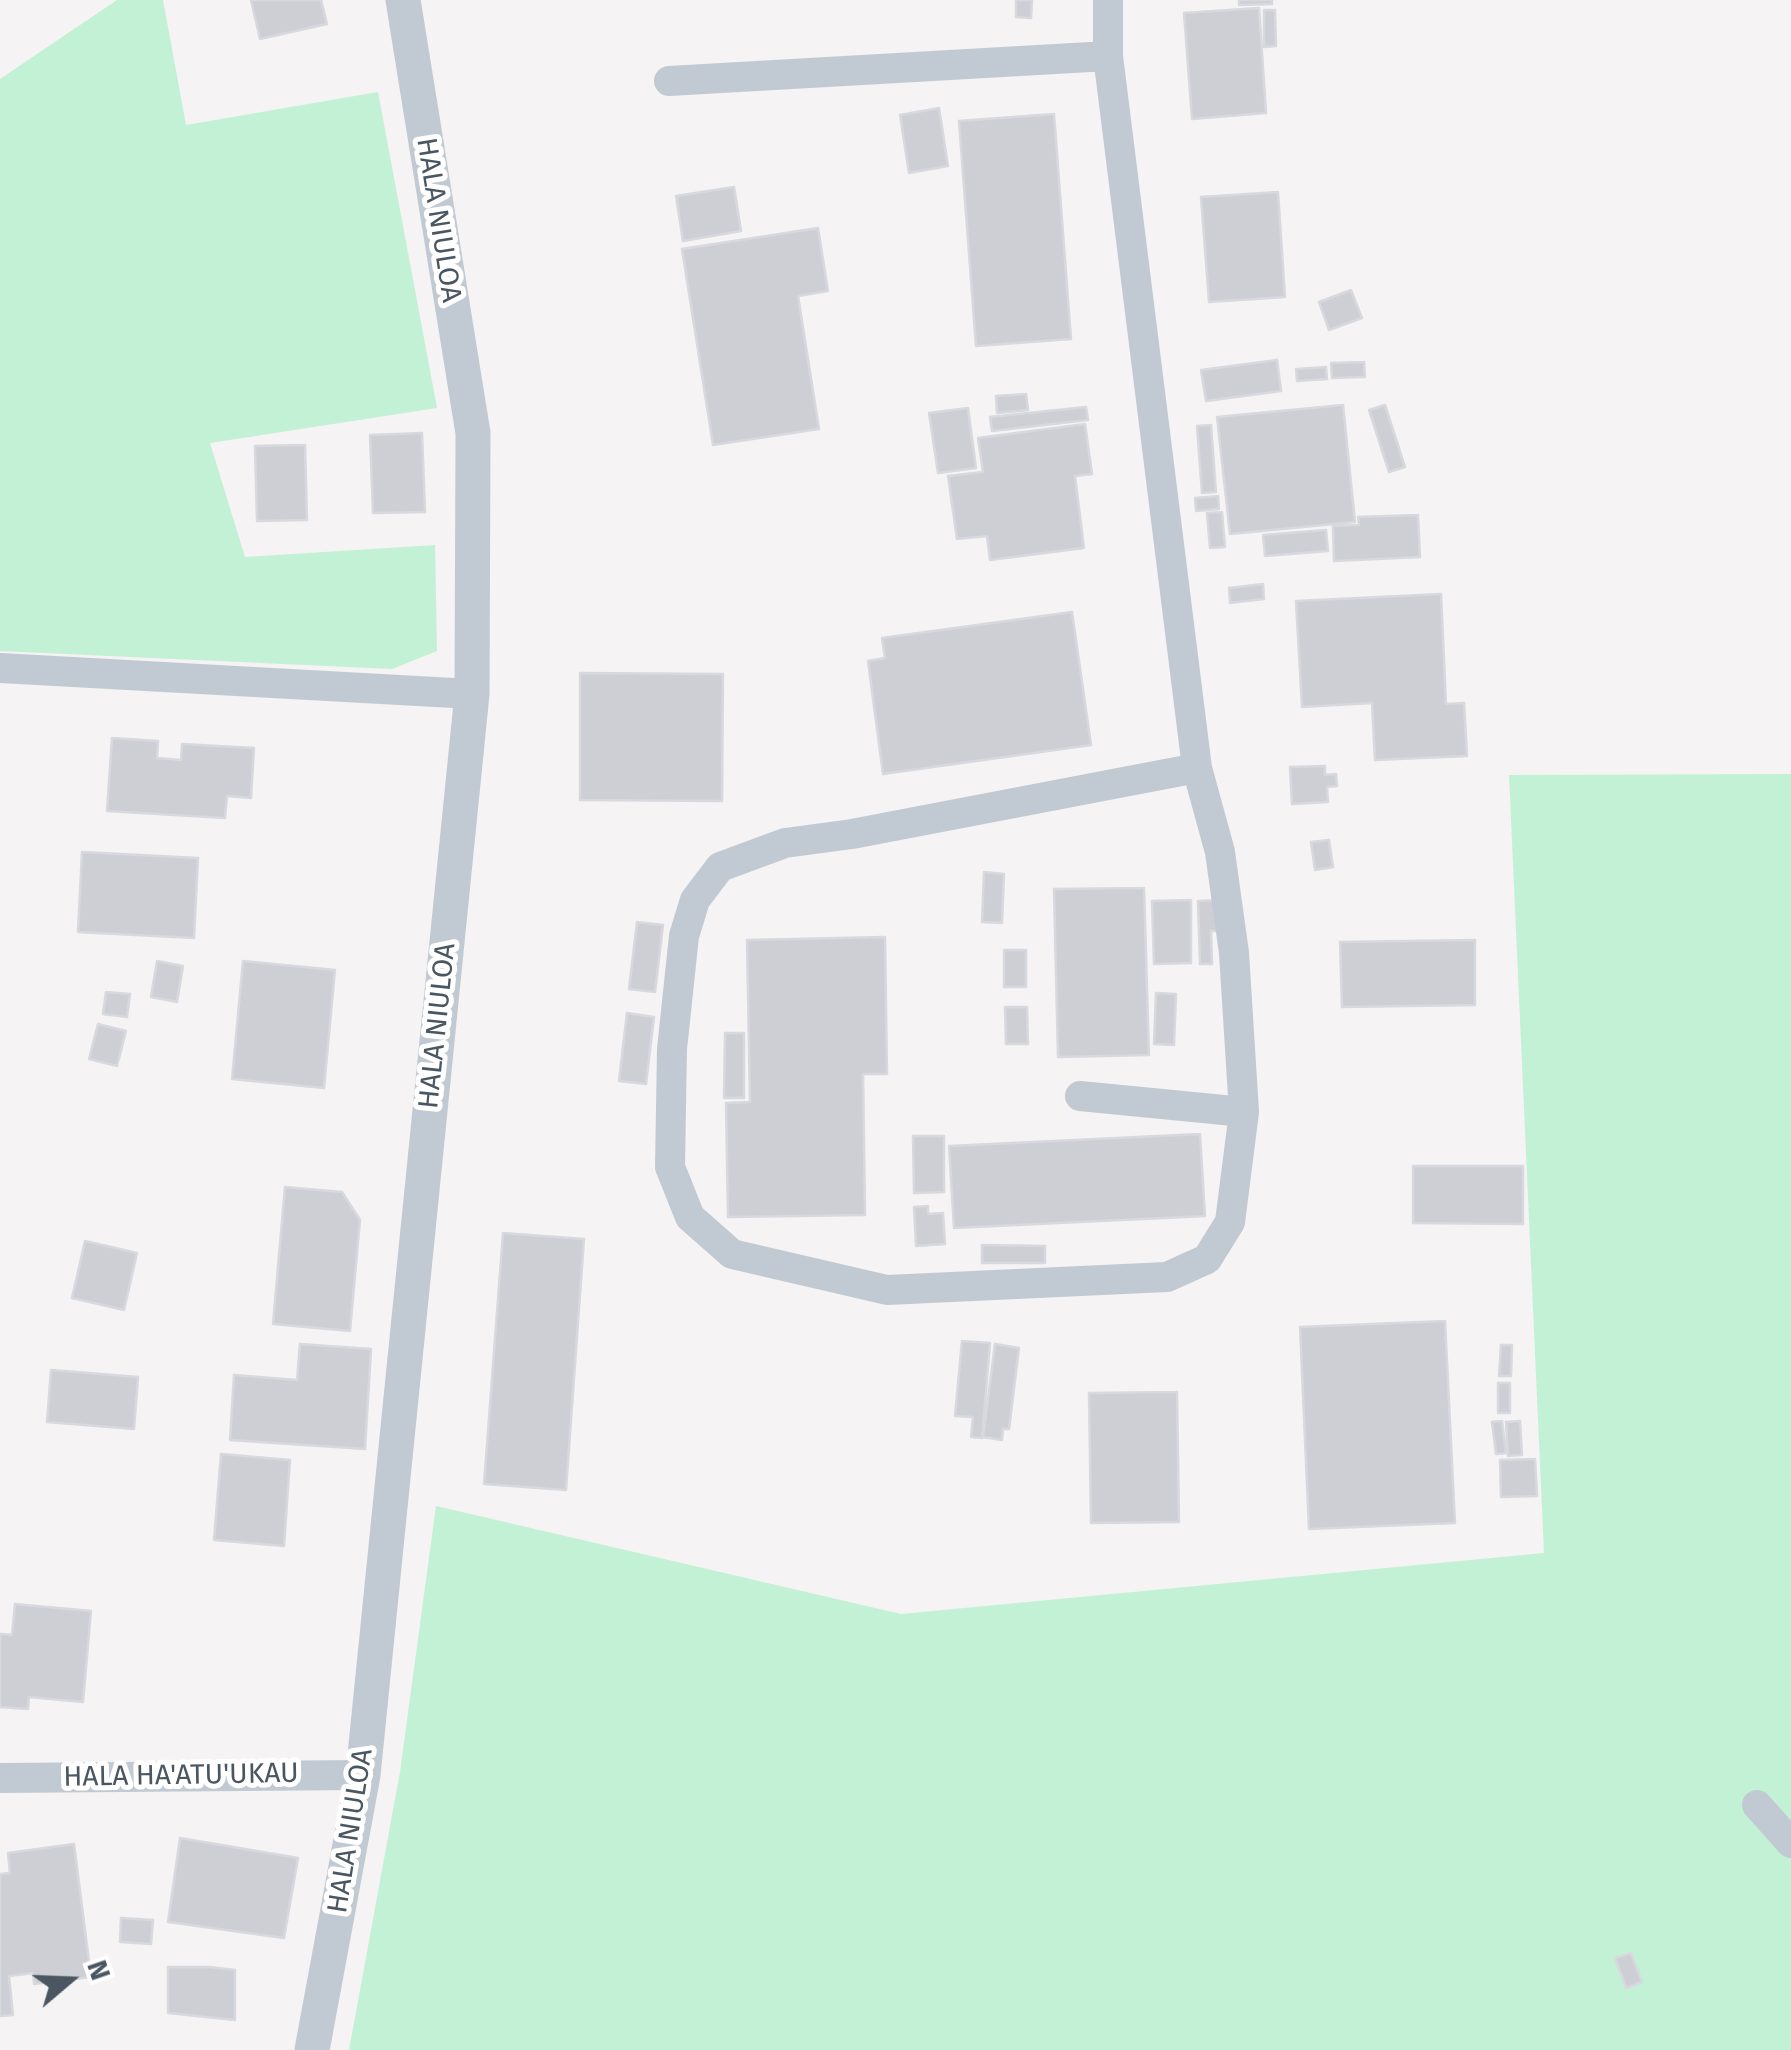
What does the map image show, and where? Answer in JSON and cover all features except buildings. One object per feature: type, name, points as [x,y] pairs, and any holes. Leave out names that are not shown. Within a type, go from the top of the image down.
[{"type":"street","name":"HALA NIULOA","points":[[312,2050],[362,1775],[472,694],[472,433],[402,0]]},
{"type":"street","points":[[1108,0],[1108,56],[1197,768],[1220,852],[1234,953],[1244,1112],[1230,1222],[1206,1260],[1167,1277],[887,1290],[732,1254],[690,1217],[670,1167],[672,1049],[684,936],[696,900],[720,867],[786,843],[1197,768]]},
{"type":"street","points":[[670,81],[1108,56]]},
{"type":"street","points":[[0,668],[472,694]]},
{"type":"street","points":[[1080,1096],[1244,1112]]},
{"type":"street","name":"HALA HA'ATU'UKAU","points":[[0,1778],[362,1775]]},
{"type":"street","points":[[1758,1805],[1791,1843]]},
{"type":"green space","points":[[117,0],[163,0],[186,125],[378,92],[437,408],[210,443],[245,557],[435,545],[437,651],[392,669],[0,651],[0,79]]},
{"type":"green space","points":[[1791,774],[1791,2050],[349,2050],[400,1772],[436,1506],[901,1614],[1544,1553],[1509,775]]}]
